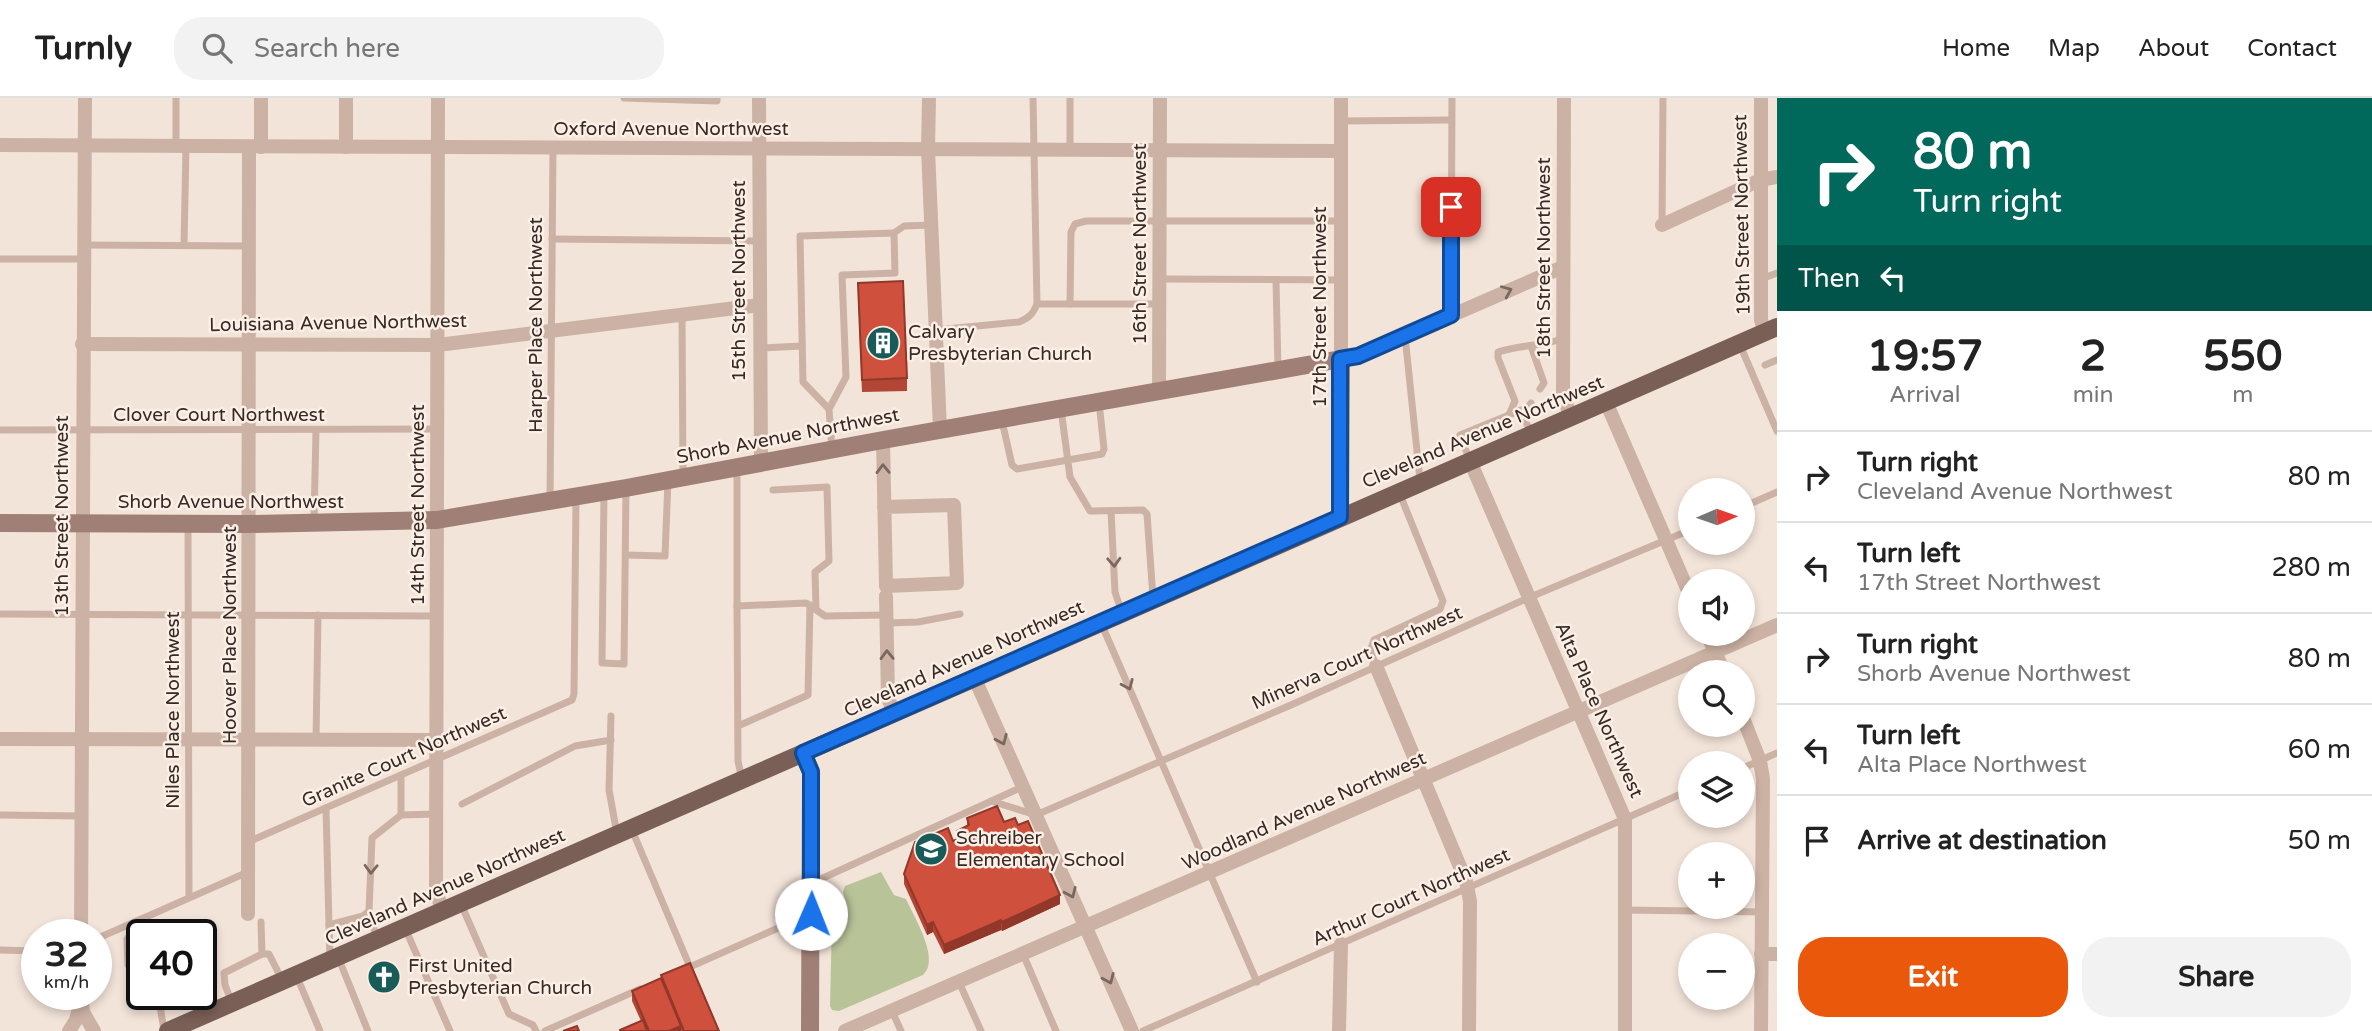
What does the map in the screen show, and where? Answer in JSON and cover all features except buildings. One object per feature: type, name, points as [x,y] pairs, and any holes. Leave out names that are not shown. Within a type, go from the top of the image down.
[{"type":"main road","name":"Cleveland Avenue Northwest","points":[[166,1031],[1771,329]]},
{"type":"street","name":"13th Street Northwest","points":[[81,919],[81,430],[85,98]]},
{"type":"street","name":"Hoover Place Northwest","points":[[248,914],[250,431],[247,246],[261,98]]},
{"type":"street","points":[[346,98],[346,147]]},
{"type":"street","name":"14th Street Northwest","points":[[438,98],[436,889],[442,911]]},
{"type":"street","name":"15th Street Northwest","points":[[759,98],[761,464]]},
{"type":"street","points":[[929,98],[928,149],[940,429]]},
{"type":"street","name":"16th Street Northwest","points":[[1159,391],[1160,98]]},
{"type":"street","name":"17th Street Northwest","points":[[1340,517],[1341,98]]},
{"type":"street","name":"18th Street Northwest","points":[[1564,98],[1563,392],[1570,417]]},
{"type":"street","name":"19th Street Northwest","points":[[1761,98],[1761,320],[1771,329]]},
{"type":"street","name":"Oxford Avenue Northwest","points":[[0,145],[1341,151]]},
{"type":"street","points":[[1662,225],[1760,180],[1777,177]]},
{"type":"street","name":"Shorb Avenue Northwest","points":[[0,523],[250,524],[436,520],[550,502],[940,429],[1358,356],[1563,267]]},
{"type":"street","name":"Louisiana Avenue Northwest","points":[[82,344],[438,345],[760,305]]},
{"type":"street","points":[[1606,402],[1679,569]]},
{"type":"street","points":[[883,440],[888,698],[894,713]]},
{"type":"street","name":"Alta Place Northwest","points":[[1471,461],[1625,819],[1625,1031]]},
{"type":"street","points":[[884,507],[954,505],[957,583],[886,591]]},
{"type":"street","name":"Woodland Avenue Northwest","points":[[845,1031],[1777,625]]},
{"type":"street","points":[[1712,646],[1719,660]]},
{"type":"street","points":[[1376,666],[1460,862],[1468,888],[1469,1031]]},
{"type":"street","points":[[974,677],[1132,1031]]},
{"type":"street","points":[[1750,737],[1763,779],[1761,1031]]},
{"type":"street","points":[[0,739],[436,740]]},
{"type":"street","points":[[803,753],[811,772],[810,1031]]},
{"type":"street","points":[[1339,1031],[1341,944]]},
{"type":"street","points":[[1761,954],[1777,954]]},
{"type":"street","points":[[69,1031],[78,1010]]},
{"type":"street","points":[[83,1010],[85,1018],[94,1031]]},
{"type":"lane","points":[[176,98],[181,147],[184,245]]},
{"type":"lane","points":[[624,98],[717,101],[717,98]]},
{"type":"lane","points":[[936,331],[1019,322],[1034,313],[1037,304],[1033,98]]},
{"type":"lane","points":[[1070,98],[1070,151]]},
{"type":"lane","points":[[1451,315],[1452,98]]},
{"type":"lane","points":[[1662,225],[1663,98]]},
{"type":"lane","points":[[1341,121],[1451,120]]},
{"type":"lane","name":"Harper Place Northwest","points":[[550,502],[553,148]]},
{"type":"lane","points":[[1070,304],[1071,232],[1075,224],[1086,221],[1160,220],[1341,221]]},
{"type":"lane","points":[[829,409],[803,382],[800,236],[894,233],[904,226],[931,225]]},
{"type":"lane","points":[[832,450],[829,409],[846,377],[842,275],[895,273],[894,233]]},
{"type":"lane","points":[[552,239],[760,241]]},
{"type":"lane","points":[[0,259],[184,245],[247,246]]},
{"type":"lane","points":[[1760,279],[1777,273]]},
{"type":"lane","points":[[1160,279],[1341,280]]},
{"type":"lane","points":[[1276,280],[1278,370]]},
{"type":"lane","points":[[1037,304],[1160,304]]},
{"type":"lane","points":[[626,555],[665,556],[675,479],[682,315]]},
{"type":"lane","points":[[1405,335],[1420,482]]},
{"type":"lane","points":[[1515,401],[1498,352],[1518,346],[1532,349],[1563,339]]},
{"type":"lane","points":[[1739,343],[1777,431]]},
{"type":"lane","points":[[761,348],[802,346]]},
{"type":"lane","points":[[1527,360],[1532,349]]},
{"type":"lane","points":[[1532,349],[1537,374],[1544,383],[1541,390]]},
{"type":"lane","points":[[1765,365],[1777,360]]},
{"type":"lane","points":[[1508,383],[1514,376]]},
{"type":"lane","points":[[1509,415],[1521,393]]},
{"type":"lane","points":[[1002,419],[1012,465],[1017,469],[1102,454],[1104,449],[1099,402]]},
{"type":"lane","points":[[1471,461],[1460,435],[1521,411],[1531,403]]},
{"type":"lane","points":[[1060,408],[1070,477],[1090,511],[1143,510],[1147,514],[1153,599]]},
{"type":"lane","points":[[1521,411],[1531,434]]},
{"type":"lane","name":"Clover Court Northwest","points":[[0,430],[438,429]]},
{"type":"lane","points":[[314,523],[316,430]]},
{"type":"lane","points":[[737,468],[738,761],[742,780]]},
{"type":"lane","points":[[738,726],[808,695],[815,572],[829,561],[827,487],[773,490]]},
{"type":"lane","points":[[604,491],[602,663],[624,664],[626,488]]},
{"type":"lane","points":[[1376,666],[1370,651],[1374,640],[1440,609],[1443,601],[1398,492]]},
{"type":"lane","points":[[1755,502],[1777,492]]},
{"type":"lane","name":"Granite Court Northwest","points":[[247,842],[572,700],[576,497]]},
{"type":"lane","points":[[1111,511],[1115,592],[1122,613]]},
{"type":"lane","name":"Niles Place Northwest","points":[[188,524],[189,896]]},
{"type":"lane","name":"Minerva Court Northwest","points":[[1035,815],[1528,598],[1678,535]]},
{"type":"lane","points":[[737,606],[806,603],[825,616],[918,622],[960,614]]},
{"type":"lane","points":[[0,614],[436,616]]},
{"type":"lane","points":[[316,741],[318,615]]},
{"type":"lane","points":[[1100,622],[1257,982]]},
{"type":"lane","points":[[612,664],[612,674]]},
{"type":"lane","points":[[611,716],[609,790],[624,832],[690,967]]},
{"type":"lane","points":[[462,804],[575,746],[611,740]]},
{"type":"lane","points":[[1755,763],[1777,753]]},
{"type":"lane","points":[[401,776],[401,815]]},
{"type":"lane","points":[[812,883],[1022,787]]},
{"type":"lane","name":"Arthur Court Northwest","points":[[1143,1031],[1678,795]]},
{"type":"lane","points":[[991,801],[1035,815]]},
{"type":"lane","points":[[326,808],[329,925],[334,958],[368,1031]]},
{"type":"lane","points":[[377,939],[369,911],[372,838],[401,815],[436,814]]},
{"type":"lane","points":[[0,815],[81,816]]},
{"type":"lane","points":[[112,932],[248,872]]},
{"type":"lane","points":[[461,903],[509,1014],[533,1025],[536,1031]]},
{"type":"lane","points":[[1626,909],[1762,912]]},
{"type":"lane","points":[[329,925],[363,916],[369,911]]},
{"type":"lane","points":[[678,973],[811,914]]},
{"type":"lane","points":[[261,922],[262,954]]},
{"type":"lane","points":[[405,927],[450,1031]]},
{"type":"lane","points":[[0,950],[21,951]]},
{"type":"lane","points":[[232,1003],[225,985],[224,973],[262,954],[269,954],[289,978],[320,1031]]},
{"type":"lane","points":[[1023,954],[1056,1031]]},
{"type":"lane","points":[[959,982],[981,1031]]},
{"type":"lane","points":[[545,1031],[653,984]]},
{"type":"lane","points":[[161,1010],[166,1031]]},
{"type":"lane","points":[[892,1011],[901,1031]]},
{"type":"green space","points":[[881,872],[894,895],[906,899],[915,916],[928,949],[928,968],[923,975],[839,1011],[832,1010],[832,919],[846,915],[848,911],[843,892],[845,886]]},
{"type":"place","name":"Calvary Presbyterian Church","points":[[883,343]]},
{"type":"place","name":"Schreiber Elementary School","points":[[931,849]]},
{"type":"place","name":"First United Presbyterian Church","points":[[384,977]]},
{"type":"route","points":[[811,914],[811,772],[803,753],[1340,517],[1340,359],[1358,356],[1451,315],[1451,207]]}]
